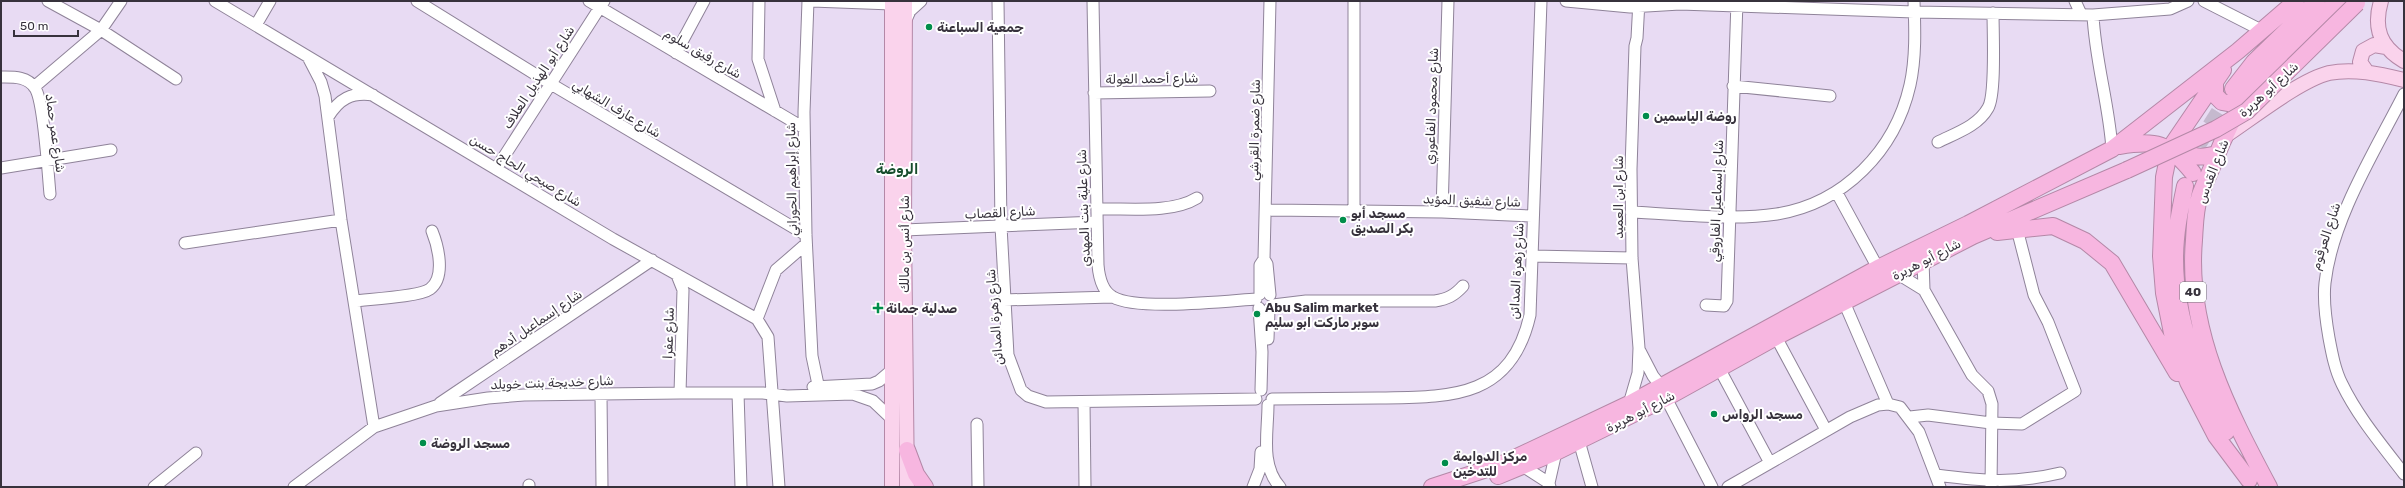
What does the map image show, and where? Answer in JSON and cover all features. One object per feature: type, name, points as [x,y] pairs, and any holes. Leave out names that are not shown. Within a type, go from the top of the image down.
[{"type":"highway","name":"شارع أبو هريرة","points":[[1469,487],[1524,467],[1579,441],[1664,392],[1722,362],[1741,349],[1878,268],[1968,224],[2115,148],[2238,50],[2296,1]]},
{"type":"highway","points":[[2233,89],[2254,62],[2317,1]]},
{"type":"highway","name":"شارع القدس","points":[[2269,487],[2226,400],[2204,344],[2194,295],[2192,256],[2200,196],[2225,136],[2248,94],[2270,68],[2338,1]]},
{"type":"highway","name":"شارع أبو هريرة","points":[[1741,349],[1776,337],[1923,260],[1973,236],[2128,170],[2216,130],[2247,111],[2358,2]]},
{"type":"highway","points":[[2216,436],[2188,382],[2174,342],[2164,293],[2161,256],[2164,177],[2170,148],[2215,81],[2238,50]]},
{"type":"highway","points":[[2215,81],[2215,95],[2222,102],[2233,104],[2248,94]]},
{"type":"highway","points":[[2180,133],[2182,146],[2190,155],[2202,158],[2217,154]]},
{"type":"highway","points":[[2115,148],[2148,142],[2170,148],[2193,173],[2198,181],[2200,196]]},
{"type":"highway","points":[[2163,212],[2176,176],[2183,171],[2193,173]]},
{"type":"highway","name":"شارع القدس","points":[[2184,186],[2175,258],[2177,291],[2182,321],[2189,348],[2207,393],[2251,483]]},
{"type":"highway","points":[[1973,236],[2016,229],[2053,226],[2085,241],[2112,263],[2194,404],[2251,483]]},
{"type":"highway","name":"شارع أبو هريرة","points":[[1432,487],[1502,464],[1629,404],[1664,392]]},
{"type":"highway","points":[[907,450],[916,474],[925,487]]},
{"type":"main road","points":[[2381,1],[2378,18],[2379,32],[2386,47]]},
{"type":"main road","name":"شارع أنس بن مالك","points":[[896,2],[904,24],[904,230],[907,487]]},
{"type":"main road","name":"شارع أنس بن مالك","points":[[892,487],[896,2]]},
{"type":"main road","points":[[2367,72],[2360,62],[2363,51],[2374,45],[2386,47],[2404,60]]},
{"type":"main road","points":[[2225,136],[2310,80],[2342,71],[2367,72],[2404,80]]},
{"type":"street","points":[[48,1],[101,30],[176,79]]},
{"type":"street","points":[[34,87],[101,30],[121,1]]},
{"type":"street","name":"شارع صبحي الحاج حسن","points":[[215,1],[496,169],[678,275],[757,319],[768,337],[769,393],[779,487]]},
{"type":"street","points":[[256,25],[270,1]]},
{"type":"street","name":"شارع عارف الشهابي","points":[[417,1],[806,239]]},
{"type":"street","name":"شارع رفيق سلوم","points":[[589,1],[602,4],[676,53],[804,128]]},
{"type":"street","points":[[676,53],[704,1]]},
{"type":"street","points":[[758,1],[758,59],[776,111]]},
{"type":"street","name":"شارع إبراهيم الحوراني","points":[[808,1],[804,128],[806,239],[812,356],[809,369],[815,391]]},
{"type":"street","points":[[812,1],[896,2]]},
{"type":"street","points":[[904,24],[910,11],[921,1]]},
{"type":"street","name":"شارع زهرة المدائن","points":[[998,1],[1004,300],[1008,355],[1021,390],[1028,396],[1046,402],[1430,397],[1460,394],[1483,384],[1501,372],[1515,356],[1525,337],[1530,315],[1532,216],[1541,1]]},
{"type":"street","name":"شارع علية بنت المهدي","points":[[1092,1],[1097,222],[1100,278],[1112,297]]},
{"type":"street","name":"شارع ضمرة القرشي","points":[[1270,1],[1266,210],[1264,259],[1260,266],[1264,302],[1267,461],[1273,478],[1280,487]]},
{"type":"street","points":[[1354,1],[1354,211]]},
{"type":"street","name":"شارع محمود الفاعوري","points":[[1442,212],[1448,1]]},
{"type":"street","points":[[1566,1],[1635,4],[1676,2],[1914,7],[1993,14],[2093,15],[2170,9],[2188,1]]},
{"type":"street","points":[[2075,1],[2081,14]]},
{"type":"street","points":[[2204,1],[2262,30]]},
{"type":"street","name":"شارع أبو الهذيل العلاف","points":[[496,169],[602,4]]},
{"type":"street","name":"شارع ابن العميد","points":[[1629,404],[1638,373],[1639,348],[1632,258],[1631,212],[1635,46],[1631,39],[1635,4]]},
{"type":"street","name":"شارع إسماعيل الفاروقي","points":[[1706,305],[1726,304],[1736,4]]},
{"type":"street","points":[[1631,212],[1730,216],[1776,214],[1796,210],[1837,193],[1858,176],[1875,158],[1890,138],[1902,110],[1914,58],[1914,7]]},
{"type":"street","points":[[1938,142],[1974,124],[1989,107],[1992,92],[1993,14]]},
{"type":"street","points":[[2093,15],[2096,56],[2103,82],[2115,148]]},
{"type":"street","points":[[307,57],[324,88],[341,220],[374,427]]},
{"type":"street","name":"شارع عمر حماد","points":[[1,77],[25,80],[34,87],[40,104],[50,194]]},
{"type":"street","points":[[1733,86],[1830,96]]},
{"type":"street","name":"شارع أحمد الغولة","points":[[1094,93],[1210,91]]},
{"type":"street","points":[[328,117],[344,98],[360,94],[376,96]]},
{"type":"street","name":"شارع العرقوم","points":[[2404,94],[2342,221],[2330,257],[2325,284],[2326,322],[2333,360],[2342,383],[2355,408],[2404,474]]},
{"type":"street","points":[[1,168],[111,150]]},
{"type":"street","points":[[1837,193],[1878,268]]},
{"type":"street","points":[[1097,209],[1170,208],[1183,205],[1196,198]]},
{"type":"street","name":"شارع شفيق المؤيد","points":[[1266,210],[1442,212],[1532,216]]},
{"type":"street","points":[[185,243],[341,220]]},
{"type":"street","name":"شارع القصاب","points":[[904,230],[1097,222]]},
{"type":"street","points":[[1910,417],[1928,415],[1992,423],[2022,424],[2075,391],[2048,322],[2034,295],[2016,229]]},
{"type":"street","points":[[354,301],[417,294],[430,289],[435,283],[438,273],[437,245],[432,231]]},
{"type":"street","points":[[757,319],[776,270],[806,239]]},
{"type":"street","points":[[1532,256],[1632,258]]},
{"type":"street","name":"شارع إسماعيل أدهم","points":[[436,406],[652,260]]},
{"type":"street","points":[[1923,260],[1924,290],[1972,374],[1988,392],[1992,404],[1991,484]]},
{"type":"street","points":[[1898,274],[1924,290]]},
{"type":"street","name":"شارع عفرا","points":[[678,275],[684,290],[680,393]]},
{"type":"street","points":[[1004,300],[1112,297],[1130,303],[1145,304],[1306,301],[1434,301],[1447,299],[1456,294],[1463,286]]},
{"type":"street","points":[[1844,302],[1888,404]]},
{"type":"street","points":[[1776,337],[1826,430]]},
{"type":"street","name":"شارع ابن العميد","points":[[1639,348],[1647,367],[1664,392],[1712,487]]},
{"type":"street","points":[[1722,362],[1770,463]]},
{"type":"street","name":"شارع خديجة بنت خويلد","points":[[294,487],[374,427],[436,406],[488,398],[524,395],[769,393],[815,391],[872,384],[892,370]]},
{"type":"street","name":"شارع خديجة بنت خويلد","points":[[815,391],[853,394],[866,397],[892,419]]},
{"type":"street","points":[[738,393],[741,487]]},
{"type":"street","points":[[602,395],[602,487]]},
{"type":"street","name":"شارع ضمرة القرشي","points":[[1253,487],[1260,469],[1265,398]]},
{"type":"street","points":[[1084,402],[1085,487]]},
{"type":"street","points":[[1728,487],[1850,417],[1878,405],[1888,404],[1900,407],[1910,417],[1919,432],[1937,483],[1991,484],[2027,480],[2060,473]]},
{"type":"street","points":[[977,424],[978,487]]},
{"type":"street","points":[[1579,441],[1592,487]]},
{"type":"street","points":[[1524,467],[1549,485],[1556,452]]},
{"type":"street","points":[[154,487],[196,453]]},
{"type":"tunnel","points":[[2190,169],[2198,145],[2232,91]]},
{"type":"place","name":"جمعية السباعنة","points":[[929,27]]},
{"type":"place","name":"روضة الياسمين","points":[[1646,116]]},
{"type":"place","name":"مسجد أبو بكر الصديق","points":[[1343,220]]},
{"type":"place","name":"صدلية جمانة","points":[[878,308]]},
{"type":"place","name":"Abu Salim market سوبر ماركت ابو سليم","points":[[1257,314]]},
{"type":"place","name":"مسجد الرواس","points":[[1714,414]]},
{"type":"place","name":"مسجد الروضة","points":[[423,443]]},
{"type":"place","name":"مركز الدوايمة للتدخين","points":[[1445,463]]},
{"type":"district","name":"الروضة","points":[[897,169]]}]
